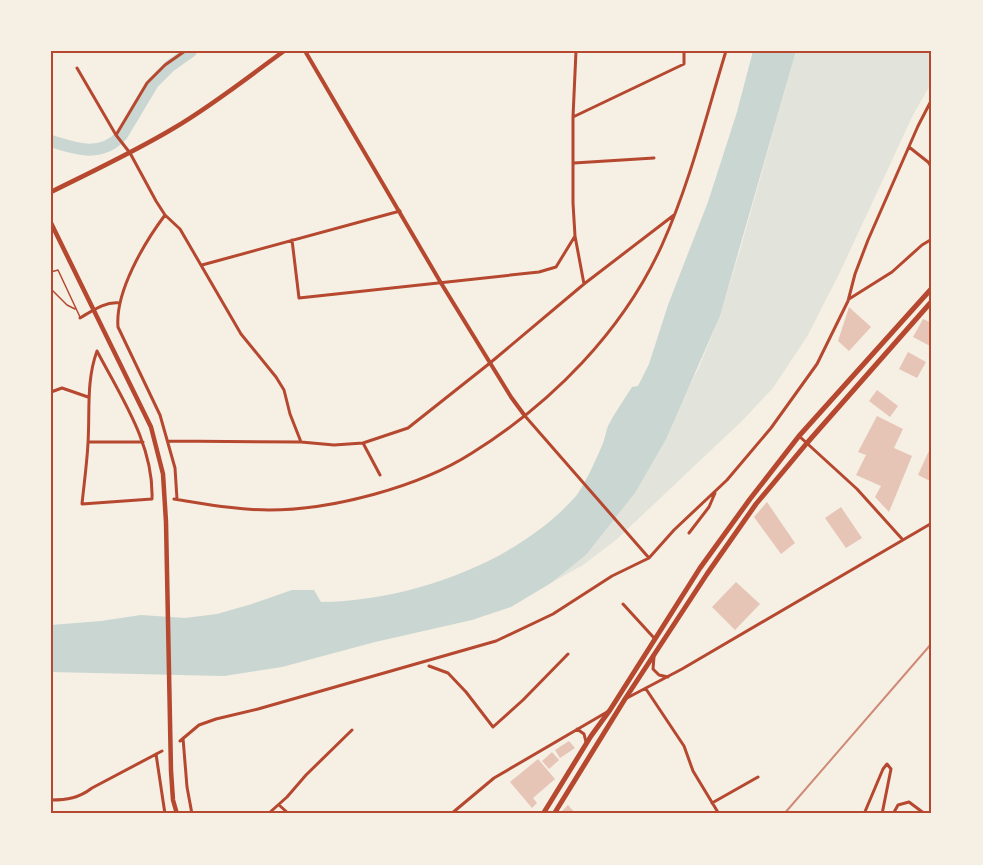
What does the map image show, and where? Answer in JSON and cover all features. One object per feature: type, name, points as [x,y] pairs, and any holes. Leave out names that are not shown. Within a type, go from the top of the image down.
[{"type":"highway","points":[[543,814],[587,742],[750,498],[799,436],[932,288]]},
{"type":"highway","points":[[554,814],[625,699],[756,504],[932,301]]},
{"type":"main road","points":[[51,192],[130,153],[204,110],[284,51]]},
{"type":"main road","points":[[51,223],[152,428],[163,474],[173,800],[177,814]]},
{"type":"street","points":[[117,136],[147,83],[165,64],[185,51]]},
{"type":"street","points":[[305,51],[441,283],[525,416],[649,558]]},
{"type":"street","points":[[576,51],[573,203],[575,236],[584,284]]},
{"type":"street","points":[[573,117],[684,64],[684,51]]},
{"type":"street","points":[[165,215],[139,253],[116,315],[118,327],[160,416],[174,468],[176,499],[270,510],[308,507],[350,499],[414,482],[471,454],[525,416],[560,385],[601,342],[632,300],[662,246],[675,214],[726,51]]},
{"type":"street","points":[[77,68],[117,136],[130,153],[165,215],[180,229],[241,334],[284,390],[301,442]]},
{"type":"street","points":[[192,814],[181,739],[199,725],[496,641],[553,614],[612,576],[649,558],[674,530],[727,480],[771,428],[817,364],[848,301],[862,257],[932,99]]},
{"type":"street","points":[[909,147],[932,168]]},
{"type":"street","points":[[574,163],[654,158]]},
{"type":"street","points":[[202,265],[399,211]]},
{"type":"street","points":[[168,441],[301,442],[334,445],[363,443],[408,428],[584,284],[675,214]]},
{"type":"street","points":[[292,240],[299,298],[539,272],[556,267],[575,236]]},
{"type":"street","points":[[848,301],[857,292],[892,272],[932,239]]},
{"type":"street","points":[[80,318],[112,302],[120,303]]},
{"type":"street","points":[[97,351],[144,442],[152,499],[82,504],[88,442],[88,397],[92,366],[97,351]]},
{"type":"street","points":[[51,392],[62,387],[88,397]]},
{"type":"street","points":[[799,436],[857,489],[903,540]]},
{"type":"street","points":[[88,442],[144,442]]},
{"type":"street","points":[[363,443],[380,475]]},
{"type":"street","points":[[689,533],[710,507],[716,491]]},
{"type":"street","points":[[450,814],[494,778],[625,699],[668,677],[932,523]]},
{"type":"street","points":[[623,604],[655,639]]},
{"type":"street","points":[[429,666],[448,673],[493,727],[568,654]]},
{"type":"street","points":[[654,656],[653,669],[659,675],[668,677]]},
{"type":"street","points":[[646,689],[684,746],[693,771],[719,814]]},
{"type":"street","points":[[577,729],[584,734],[587,742]]},
{"type":"street","points":[[268,814],[352,730]]},
{"type":"street","points":[[51,800],[66,800],[82,796],[92,788],[162,751]]},
{"type":"street","points":[[156,754],[165,814]]},
{"type":"street","points":[[864,814],[887,764],[891,769],[882,814]]},
{"type":"street","points":[[712,803],[758,777]]},
{"type":"street","points":[[893,814],[898,805],[909,802],[925,814]]},
{"type":"street","points":[[279,805],[289,814]]},
{"type":"lane","points":[[51,272],[58,270],[80,318]]},
{"type":"lane","points":[[51,289],[67,305],[76,309]]},
{"type":"shaded area","points":[[753,51],[796,51],[720,316],[666,439],[635,493],[586,555],[551,583],[511,607],[472,620],[375,642],[282,667],[224,676],[51,672],[51,625],[141,615],[185,618],[217,614],[292,590],[314,590],[321,602],[355,600],[390,594],[425,586],[493,559],[524,541],[552,520],[576,496],[598,455],[608,426],[632,387],[638,386],[649,364],[668,305],[708,202],[737,112]]},
{"type":"shaded area","points":[[796,51],[932,51],[932,82],[913,115],[808,335],[773,388],[742,421],[616,540],[583,565],[551,583],[586,555],[635,493],[699,367],[720,316]]},
{"type":"building","points":[[849,307],[871,327],[849,351],[838,341]]},
{"type":"building","points":[[923,319],[932,323],[932,347],[913,337]]},
{"type":"building","points":[[908,352],[926,362],[917,378],[899,369]]},
{"type":"building","points":[[877,390],[898,406],[890,417],[869,401]]},
{"type":"building","points":[[877,416],[903,429],[894,448],[912,456],[889,512],[875,497],[881,486],[856,475],[866,455],[858,452]]},
{"type":"building","points":[[932,444],[932,482],[918,475]]},
{"type":"building","points":[[767,502],[795,543],[781,554],[754,517]]},
{"type":"building","points":[[841,507],[862,538],[846,548],[825,518]]},
{"type":"building","points":[[736,582],[760,604],[735,630],[712,607]]},
{"type":"building","points":[[569,741],[575,748],[560,758],[555,750]]},
{"type":"building","points":[[552,752],[559,760],[549,769],[542,761]]},
{"type":"building","points":[[538,759],[555,779],[533,798],[537,803],[532,808],[510,782]]},
{"type":"building","points":[[568,805],[576,814],[559,814]]},
{"type":"waterway","points":[[51,141],[88,150],[106,147],[114,142],[122,135],[153,83],[170,66],[191,51]]},
{"type":"railway","points":[[784,814],[932,643]]}]
